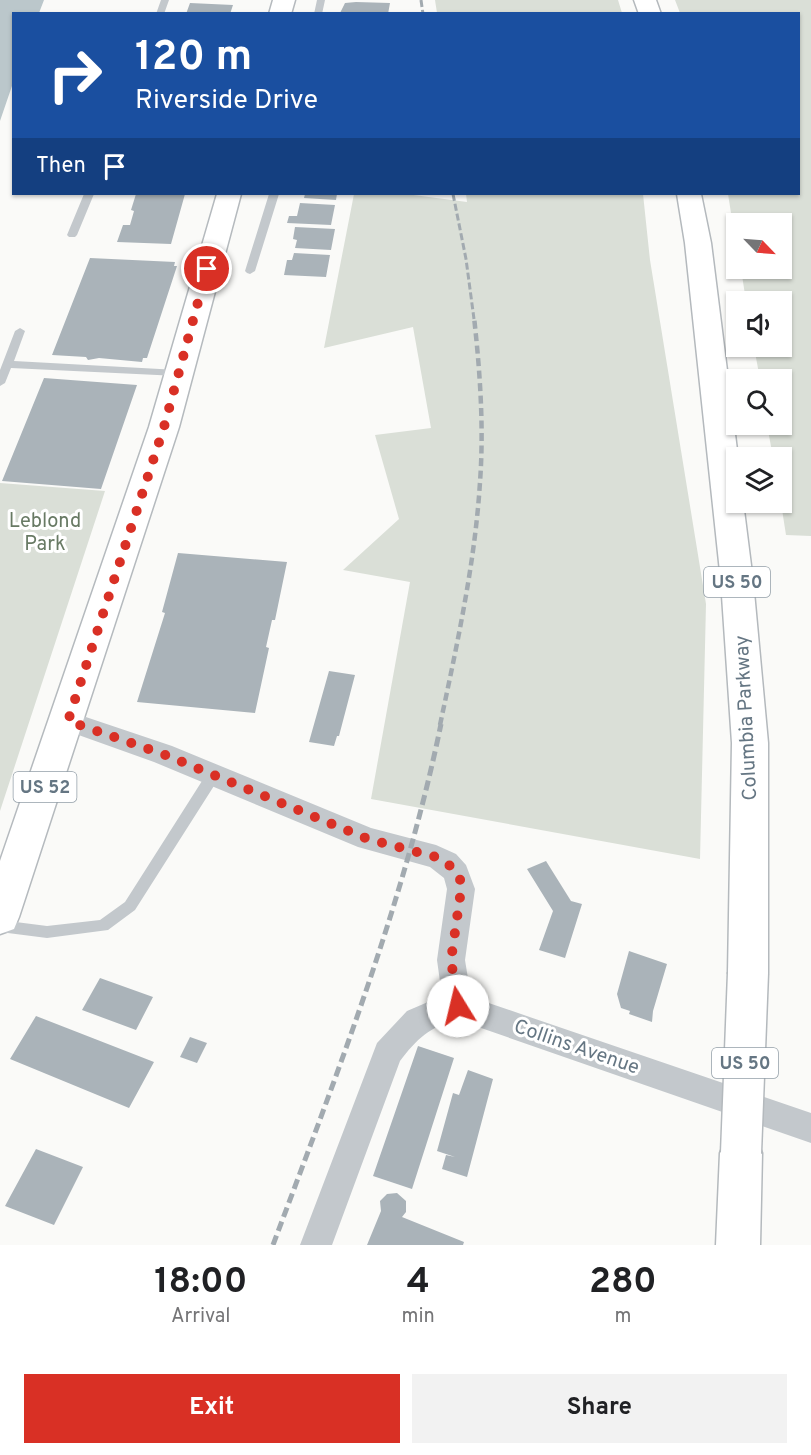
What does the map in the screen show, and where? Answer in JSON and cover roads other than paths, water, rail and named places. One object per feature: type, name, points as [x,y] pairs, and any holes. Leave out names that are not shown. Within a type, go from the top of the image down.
[{"type":"main road","name":"US 52","points":[[0,917],[68,721],[164,427],[229,195]]},
{"type":"main road","name":"Columbia Parkway","points":[[689,195],[698,243],[737,581],[750,743],[748,973],[738,1245]]},
{"type":"street","points":[[68,721],[214,774],[368,839],[446,862],[460,879],[461,890],[451,960],[458,1006],[437,1009],[418,1019],[403,1033],[388,1053],[316,1245]]},
{"type":"street","name":"Collins Avenue","points":[[458,1006],[811,1128]]},
{"type":"lane","points":[[72,235],[89,195]]},
{"type":"lane","points":[[250,271],[274,195]]},
{"type":"lane","points":[[0,383],[20,331]]},
{"type":"lane","points":[[8,363],[178,373]]},
{"type":"lane","points":[[0,926],[47,932],[104,926],[130,906],[214,774]]},
{"type":"railway","points":[[421,0],[423,12]]},
{"type":"railway","points":[[453,195],[466,259],[474,319]]},
{"type":"railway","points":[[440,725],[464,604],[478,512],[481,420],[480,378],[474,317]]},
{"type":"railway","points":[[273,1245],[367,988],[408,857],[441,724]]},
{"type":"park label","name":"Leblond Park","points":[[45,532]]}]
